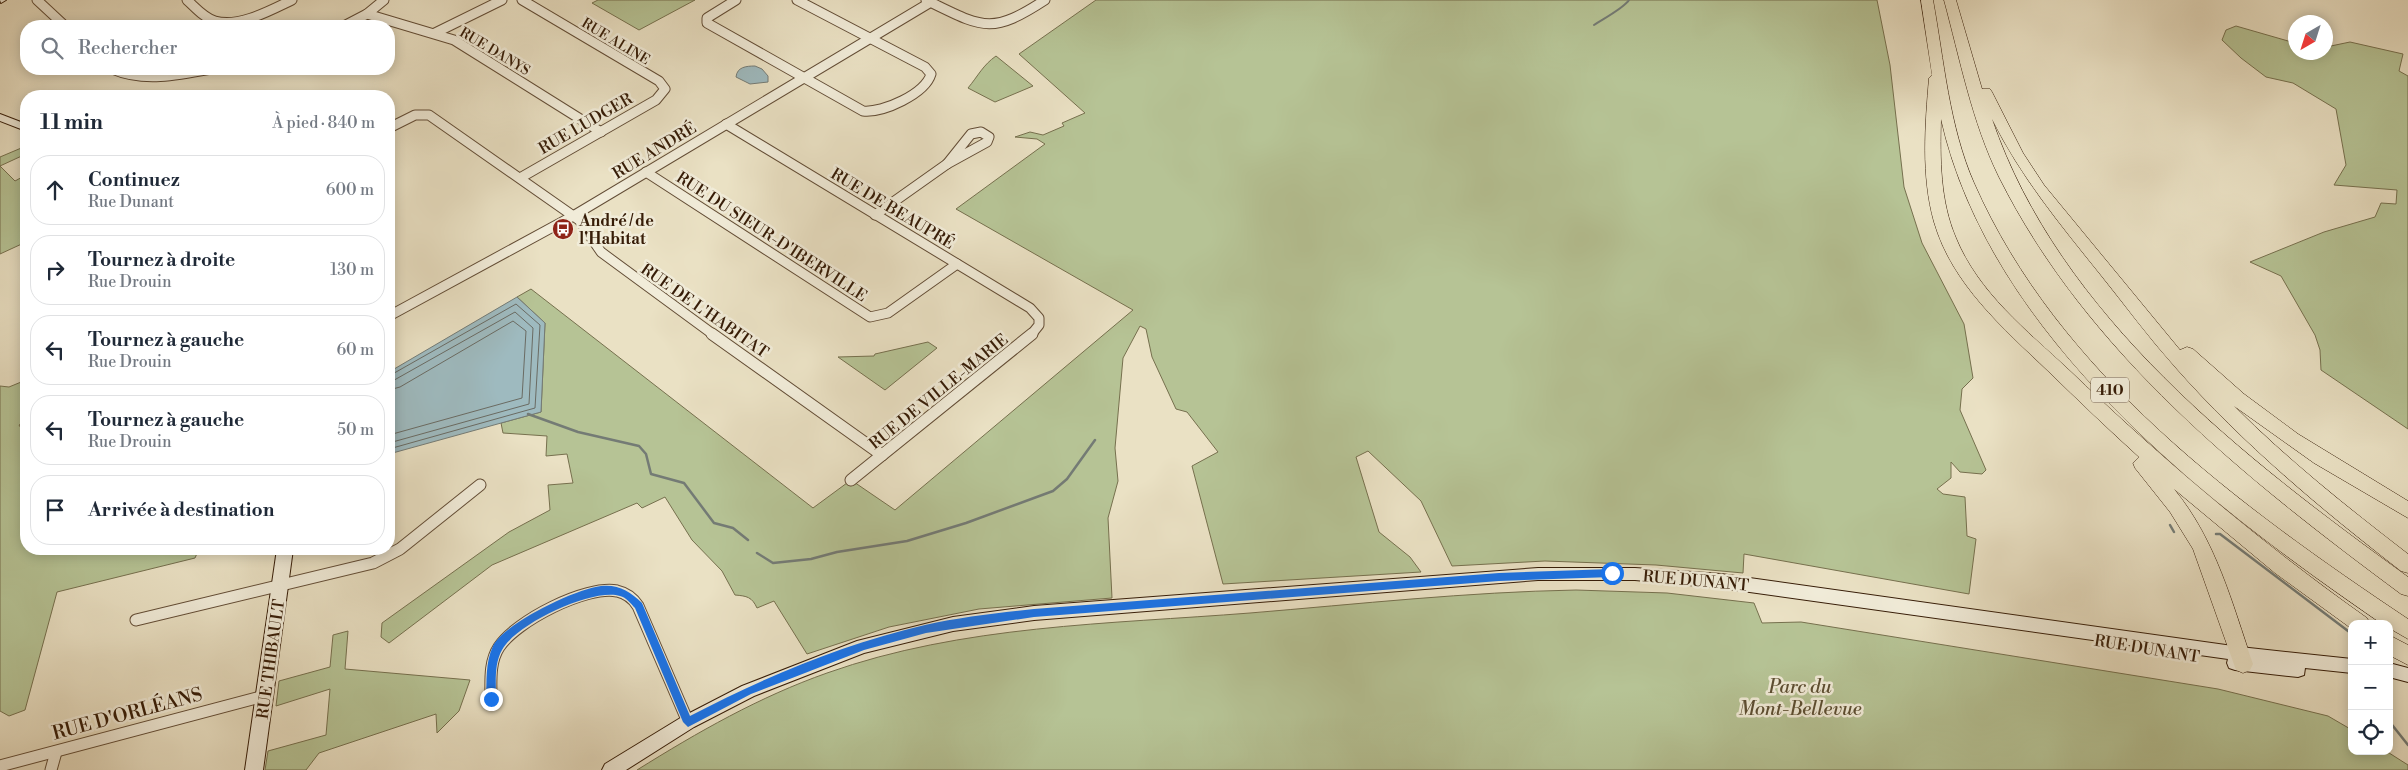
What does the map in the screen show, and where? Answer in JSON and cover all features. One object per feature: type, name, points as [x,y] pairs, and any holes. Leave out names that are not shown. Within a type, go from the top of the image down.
[{"type":"highway","name":"410","points":[[1927,0],[1957,152],[1971,194],[2007,262],[2062,336],[2132,413],[2207,481],[2296,552],[2408,630]]},
{"type":"highway","name":"410","points":[[1950,0],[1991,139],[2017,196],[2049,249],[2101,318],[2170,392],[2243,459],[2329,530],[2408,588]]},
{"type":"highway","points":[[1937,55],[1933,108],[1936,188],[1941,218],[1949,241],[1966,272],[1989,301],[2092,403],[2214,514],[2278,565],[2354,620]]},
{"type":"highway","points":[[1968,61],[2022,163],[2086,247],[2178,359],[2240,424],[2309,487],[2408,565]]},
{"type":"highway","points":[[2086,247],[2185,351],[2244,405],[2304,448],[2408,510]]},
{"type":"highway","points":[[2092,403],[2166,492],[2192,528],[2209,566],[2241,659]]},
{"type":"highway","points":[[2393,654],[2401,673]]},
{"type":"street","points":[[37,0],[59,20]]},
{"type":"street","points":[[187,0],[211,20]]},
{"type":"street","points":[[228,20],[260,13],[292,0]]},
{"type":"street","points":[[356,20],[367,14],[384,0]]},
{"type":"street","points":[[435,33],[502,0]]},
{"type":"street","name":"RUE ALINE","points":[[522,0],[659,81],[665,89],[664,93]]},
{"type":"street","points":[[736,0],[712,13],[707,18],[707,23],[863,111],[874,112],[884,110],[929,81],[931,77],[929,71],[796,0]]},
{"type":"street","points":[[928,1],[969,21],[991,26],[1012,22],[1045,0]]},
{"type":"street","name":"RUE ANDRÉ","points":[[395,313],[573,216],[870,39],[928,1]]},
{"type":"street","name":"RUE DANYS","points":[[367,14],[388,20]]},
{"type":"street","name":"RUE DANYS","points":[[395,22],[435,33],[465,46],[601,132]]},
{"type":"street","points":[[131,75],[150,77],[165,75]]},
{"type":"street","name":"RUE LUDGER","points":[[520,178],[656,100],[664,93]]},
{"type":"street","name":"RUE DE L'HABITAT","points":[[395,125],[420,114],[429,115],[573,216],[602,252],[623,270],[882,455]]},
{"type":"street","points":[[0,117],[20,125]]},
{"type":"street","name":"RUE DE BEAUPRÉ","points":[[726,124],[1034,311],[1040,321]]},
{"type":"street","points":[[875,215],[948,164],[984,144],[989,137],[981,132],[970,134],[948,164]]},
{"type":"street","name":"RUE DU SIEUR-D'IBERVILLE","points":[[646,172],[870,317],[876,318],[888,313],[957,264]]},
{"type":"street","name":"RUE DE VILLE-MARIE","points":[[851,480],[1032,334],[1038,328],[1040,321]]},
{"type":"street","points":[[395,552],[480,485]]},
{"type":"street","name":"RUE THIBAULT","points":[[254,770],[284,555]]},
{"type":"street","points":[[136,620],[280,586],[380,560],[389,555]]},
{"type":"street","name":"RUE DUNANT","points":[[611,770],[688,722],[748,691],[863,646],[934,627],[1034,613],[1499,577],[1600,573],[1665,575],[1727,581],[2348,674]]},
{"type":"street","points":[[491,699],[492,663],[498,648],[509,633],[524,622],[582,596],[601,590],[611,590],[628,595],[638,606],[688,722]]},
{"type":"street","name":"RUE DUNANT","points":[[2241,659],[2348,666]]},
{"type":"street","name":"RUE D'ORLÉANS","points":[[0,766],[264,696]]},
{"type":"street","points":[[51,770],[56,752]]},
{"type":"green space","points":[[598,0],[695,0],[639,30],[592,3]]},
{"type":"green space","points":[[1096,0],[1877,0],[1890,65],[1904,187],[1922,243],[1964,324],[1973,378],[1962,389],[1960,410],[1986,470],[1982,474],[1960,472],[1951,462],[1951,478],[1937,489],[1943,494],[1965,497],[1967,536],[1976,539],[1969,594],[1744,554],[1743,573],[1656,565],[1545,561],[1452,566],[1421,501],[1368,451],[1356,457],[1379,532],[1410,557],[1421,572],[1223,584],[1192,466],[1218,452],[1187,412],[1176,409],[1152,357],[1146,329],[1140,326],[1123,358],[1115,448],[1118,481],[1108,518],[1112,598],[979,609],[889,627],[807,654],[774,601],[757,608],[749,598],[735,595],[722,571],[692,540],[665,497],[642,508],[637,503],[492,565],[389,643],[381,637],[382,623],[509,532],[550,510],[548,485],[573,483],[567,454],[546,456],[547,436],[503,433],[501,423],[541,412],[545,323],[517,297],[531,289],[813,508],[851,480],[895,510],[1133,310],[956,209],[1045,144],[1037,139],[1015,137],[1030,132],[1043,135],[1064,126],[1062,123],[1085,113],[1019,54]]},
{"type":"green space","points":[[2236,26],[2288,41],[2288,60],[2333,60],[2333,46],[2350,42],[2403,54],[2399,71],[2408,76],[2408,429],[2321,370],[2320,350],[2315,335],[2281,276],[2250,262],[2324,232],[2375,217],[2381,203],[2396,204],[2397,190],[2334,185],[2346,165],[2336,109],[2293,83],[2266,77],[2241,58],[2222,40],[2226,30]]},
{"type":"green space","points":[[996,56],[1033,86],[995,102],[968,88],[991,59]]},
{"type":"green space","points":[[20,149],[20,157],[0,166],[0,157]]},
{"type":"green space","points":[[0,166],[15,181],[20,178],[20,245],[0,254]]},
{"type":"green space","points":[[928,342],[937,348],[885,390],[838,357],[874,356],[875,354]]},
{"type":"green space","points":[[20,382],[20,555],[196,555],[195,558],[57,592],[25,710],[9,716],[0,711],[0,386],[9,387]]},
{"type":"green space","name":"Parc du Mont-Bellevue","points":[[1576,590],[1667,593],[1754,603],[1762,623],[1801,622],[2218,689],[2328,716],[2348,728],[2348,755],[2392,755],[2408,765],[2408,770],[637,770],[706,729],[753,704],[802,682],[878,657],[930,645],[983,636],[1090,624],[1535,591]]},
{"type":"green space","points":[[348,631],[345,669],[470,680],[459,711],[437,733],[436,714],[319,753],[306,770],[265,770],[268,751],[326,735],[330,689],[276,706],[279,681],[330,667],[333,635]]},
{"type":"water","points":[[755,66],[762,69],[768,76],[768,82],[750,84],[736,77],[740,69]]},
{"type":"water","points":[[517,297],[545,323],[541,412],[395,452],[395,368]]},
{"type":"waterway","points":[[1594,25],[1618,10],[1629,0]]},
{"type":"waterway","points":[[528,414],[578,432],[639,446],[646,454],[651,474],[684,483],[714,523],[733,528],[748,540]]},
{"type":"waterway","points":[[757,553],[773,563],[811,559],[837,552],[907,541],[966,523],[1053,491],[1067,479],[1095,440]]},
{"type":"waterway","points":[[2170,525],[2174,532]]},
{"type":"waterway","points":[[2216,534],[2220,534],[2348,631]]},
{"type":"waterway","points":[[2393,726],[2408,745]]},
{"type":"place","name":"André / de l'Habitat","points":[[563,229]]},
{"type":"route","points":[[491,699],[494,655],[509,633],[524,622],[591,592],[601,590],[611,590],[628,595],[638,606],[688,722],[748,691],[863,646],[926,629],[976,620],[1034,613],[1538,574],[1612,573]]}]
